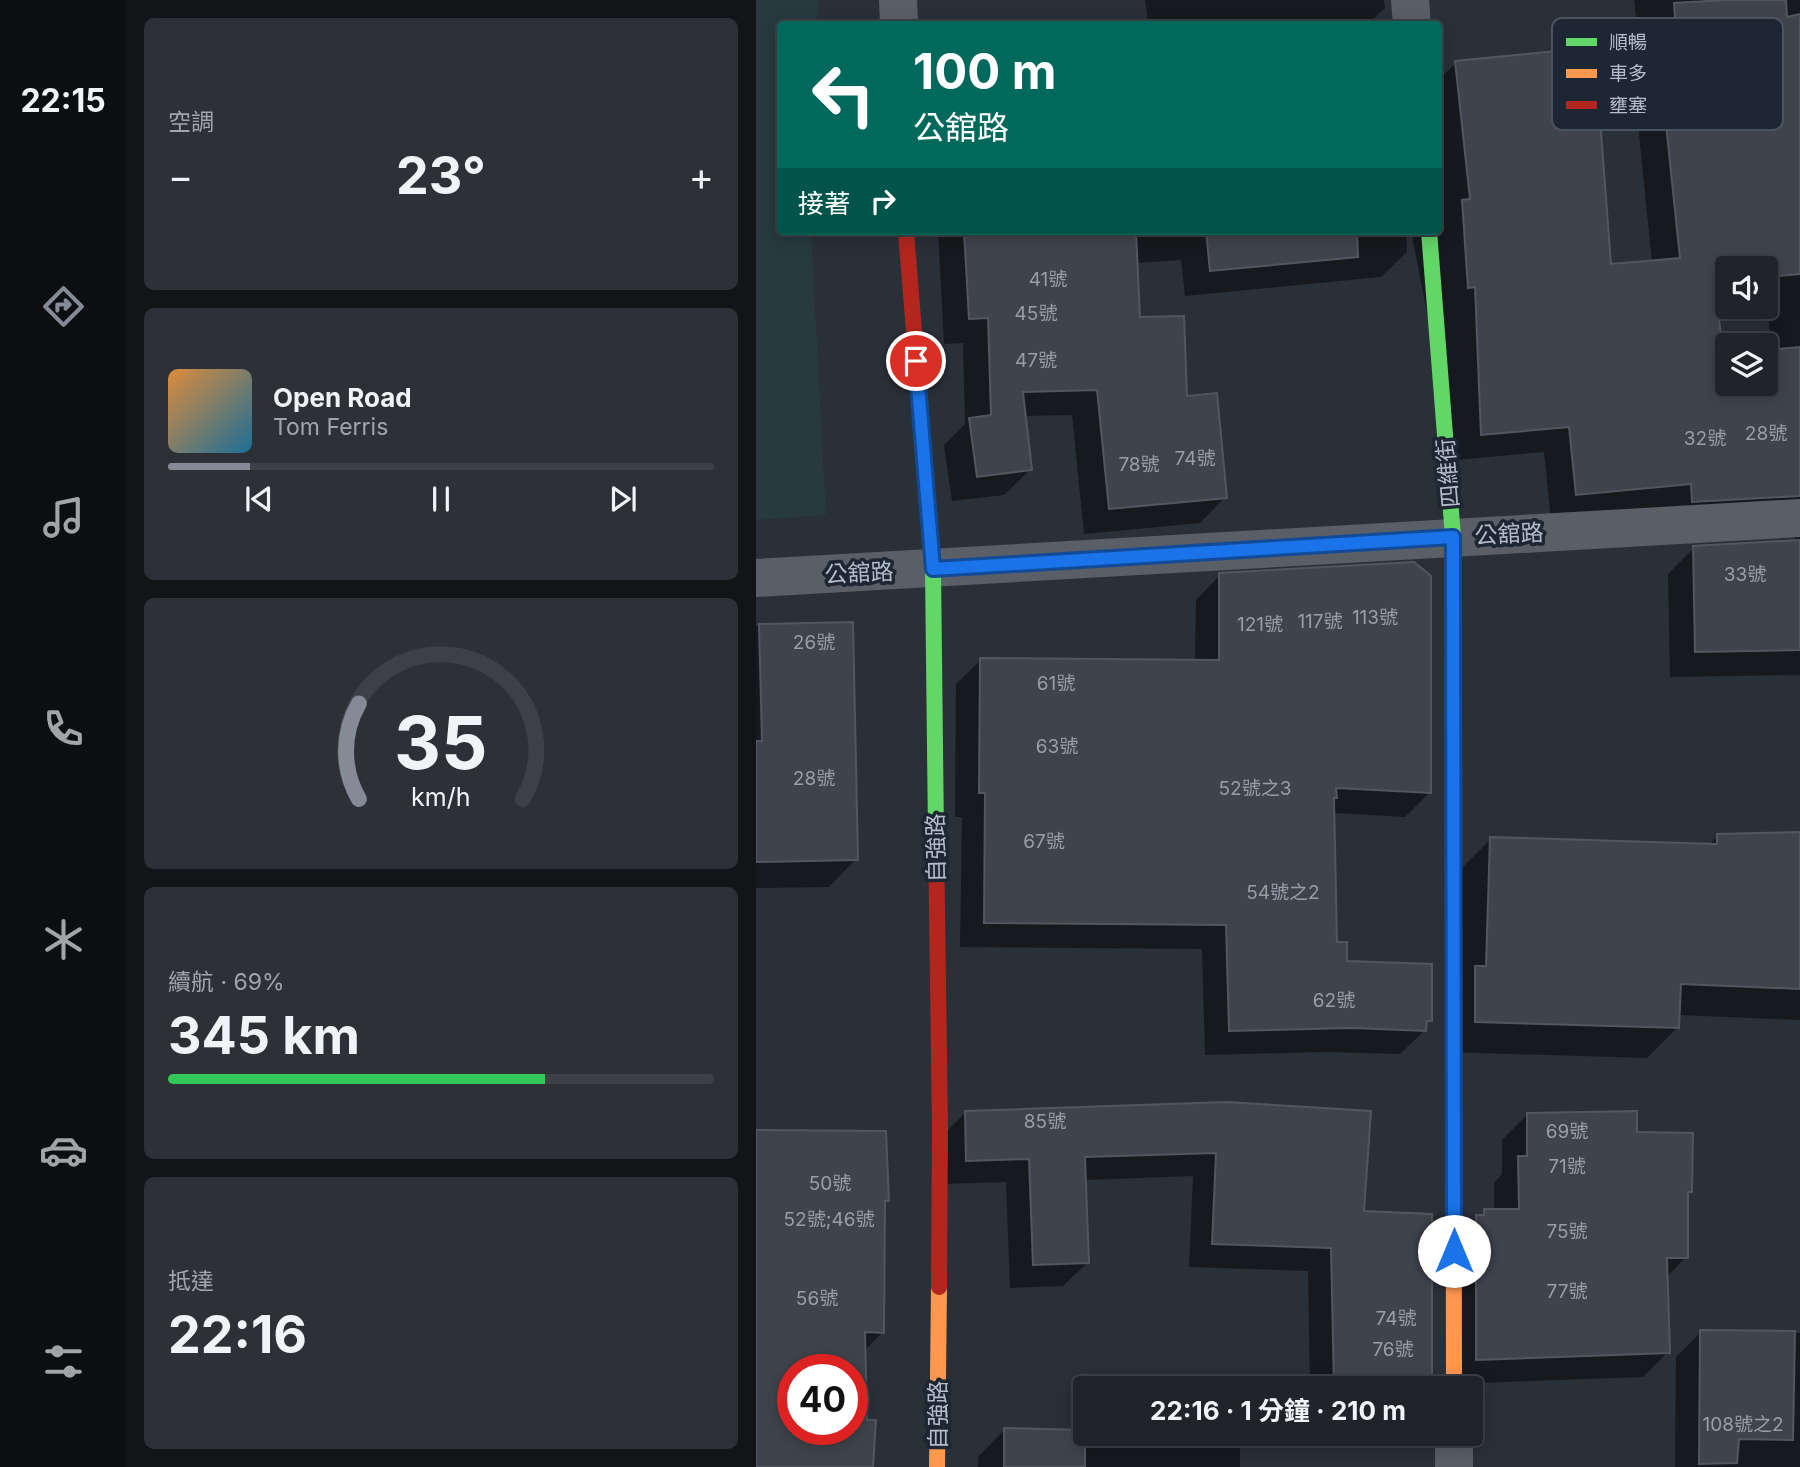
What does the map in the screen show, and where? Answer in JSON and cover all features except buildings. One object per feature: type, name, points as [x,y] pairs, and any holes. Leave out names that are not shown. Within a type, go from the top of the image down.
[{"type":"street","points":[[898,0],[899,21]]},
{"type":"street","points":[[1410,0],[1412,21]]},
{"type":"street","name":"自強路","points":[[906,235],[933,569],[940,1129],[937,1467]]},
{"type":"street","name":"四維街","points":[[1429,235],[1453,537],[1454,1376]]},
{"type":"street","name":"公舘路","points":[[756,578],[1800,518]]},
{"type":"street","points":[[1454,1446],[1454,1467]]},
{"type":"green space","points":[[756,0],[818,0],[817,21],[777,21],[777,235],[811,235],[826,515],[756,520]]},
{"type":"traffic: fast","points":[[1429,235],[1453,537],[1453,780]]},
{"type":"traffic: fast","points":[[926,483],[933,569],[936,835]]},
{"type":"traffic: slow","points":[[1453,780],[1454,1376]]},
{"type":"traffic: slow","points":[[937,1467],[939,1287]]},
{"type":"traffic: jam","points":[[906,235],[926,483]]},
{"type":"traffic: jam","points":[[936,835],[939,1287]]},
{"type":"route","points":[[916,361],[933,569],[1453,537],[1454,1251]]}]
